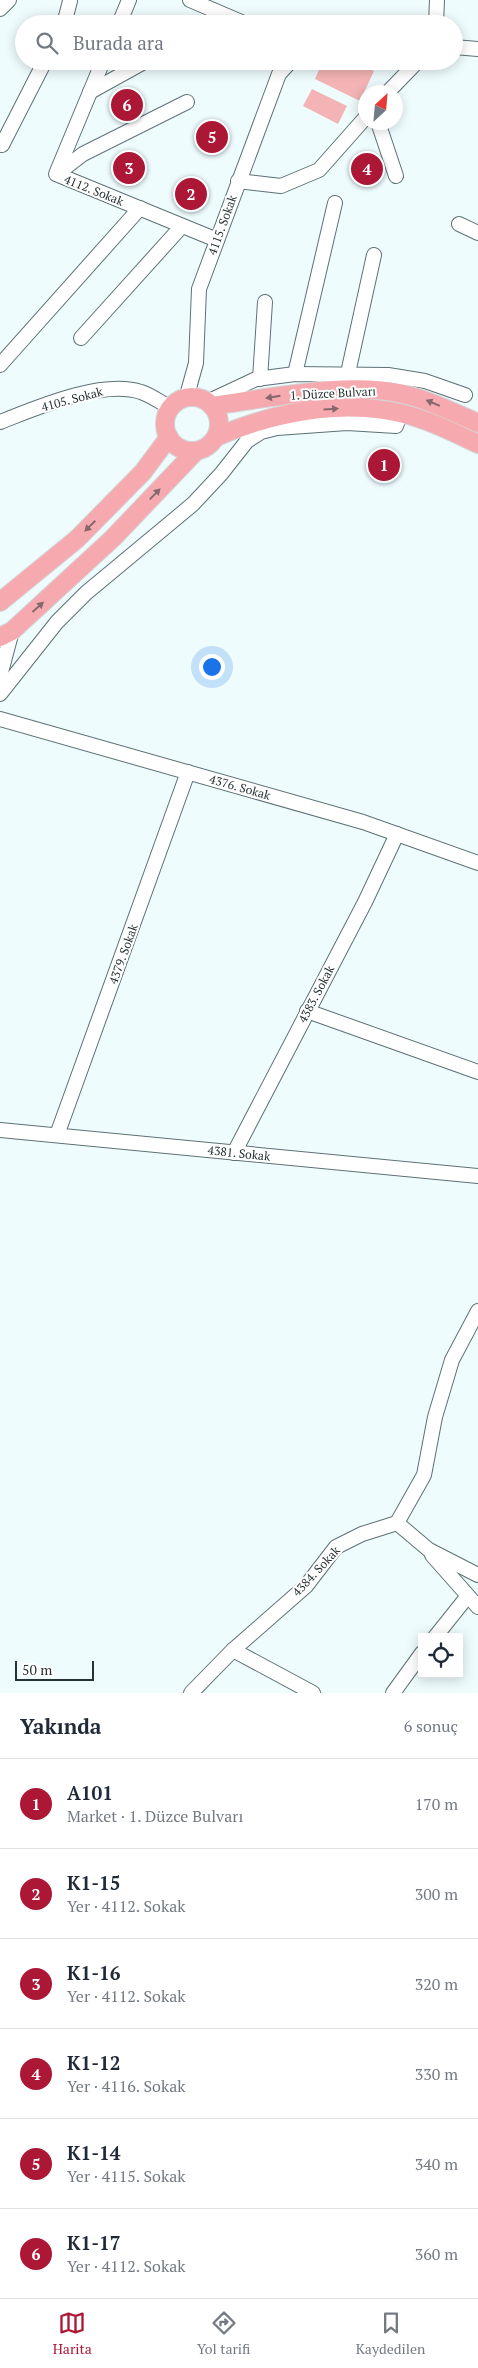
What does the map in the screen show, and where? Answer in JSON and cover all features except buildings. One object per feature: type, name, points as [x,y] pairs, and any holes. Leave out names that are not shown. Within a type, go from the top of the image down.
[{"type":"main road","name":"1. Düzce Bulvarı","points":[[210,404],[288,395],[376,389],[427,400],[478,423]]},
{"type":"main road","points":[[6,634],[113,538],[196,451],[204,448],[216,437],[219,421],[210,404],[200,399],[186,398],[171,408],[166,425],[169,438],[179,448],[196,451]]},
{"type":"main road","name":"1. Düzce Bulvarı","points":[[216,437],[286,414],[320,410],[376,408],[430,422],[478,444]]},
{"type":"main road","points":[[0,602],[77,539],[143,472],[169,438]]},
{"type":"street","points":[[0,9],[9,0]]},
{"type":"street","points":[[123,15],[129,0]]},
{"type":"street","points":[[190,0],[225,15]]},
{"type":"street","points":[[437,15],[438,0]]},
{"type":"street","points":[[66,15],[70,1]]},
{"type":"street","points":[[463,48],[478,49]]},
{"type":"street","points":[[0,144],[2,145],[40,70]]},
{"type":"street","name":"4112. Sokak","points":[[99,70],[56,174],[217,240]]},
{"type":"street","points":[[90,92],[130,70]]},
{"type":"street","name":"4115. Sokak","points":[[186,398],[196,363],[200,289],[238,181],[279,74],[283,70]]},
{"type":"street","points":[[395,85],[409,70]]},
{"type":"street","points":[[56,174],[83,154],[187,102]]},
{"type":"street","points":[[238,181],[281,186],[319,170],[358,126]]},
{"type":"street","points":[[381,130],[396,176]]},
{"type":"street","points":[[295,374],[335,203]]},
{"type":"street","points":[[0,365],[140,208]]},
{"type":"street","points":[[459,224],[478,233]]},
{"type":"street","points":[[81,338],[182,226]]},
{"type":"street","points":[[348,373],[374,255]]},
{"type":"street","points":[[260,379],[265,302]]},
{"type":"street","points":[[210,404],[260,379],[295,374],[348,373],[388,375],[425,380],[466,396]]},
{"type":"street","name":"4105. Sokak","points":[[0,422],[29,410],[111,388],[140,392],[171,408]]},
{"type":"street","points":[[0,694],[57,622],[86,593],[193,504],[221,474],[246,441],[261,432],[284,427],[347,423],[396,426],[401,413]]},
{"type":"street","points":[[0,676],[6,634]]},
{"type":"street","name":"4376. Sokak","points":[[0,718],[363,822],[478,864]]},
{"type":"street","name":"4379. Sokak","points":[[57,1135],[188,772]]},
{"type":"street","name":"4383. Sokak","points":[[234,1152],[365,902],[397,834]]},
{"type":"street","points":[[307,1011],[478,1072]]},
{"type":"street","name":"4381. Sokak","points":[[0,1130],[478,1176]]},
{"type":"street","points":[[478,1311],[452,1360],[434,1417],[424,1475],[397,1523],[429,1550],[467,1597],[478,1607]]},
{"type":"street","name":"4384. Sokak","points":[[191,1693],[234,1650],[306,1586],[336,1547],[362,1534],[397,1523]]},
{"type":"street","points":[[429,1550],[478,1575]]},
{"type":"street","points":[[438,1633],[467,1597]]},
{"type":"street","points":[[234,1650],[313,1693]]},
{"type":"street","points":[[393,1693],[418,1659]]},
{"type":"shaded area","points":[[319,70],[374,71],[367,85],[358,85],[358,100],[315,79]]},
{"type":"shaded area","points":[[312,89],[347,106],[338,124],[303,106]]},
{"type":"place","name":"K1-17","points":[[127,105]]},
{"type":"place","name":"K1-14","points":[[212,137]]},
{"type":"place","name":"K1-16","points":[[129,168]]},
{"type":"place","name":"K1-12","points":[[367,169]]},
{"type":"place","name":"K1-15","points":[[191,194]]},
{"type":"place","name":"A101","points":[[384,465]]}]
